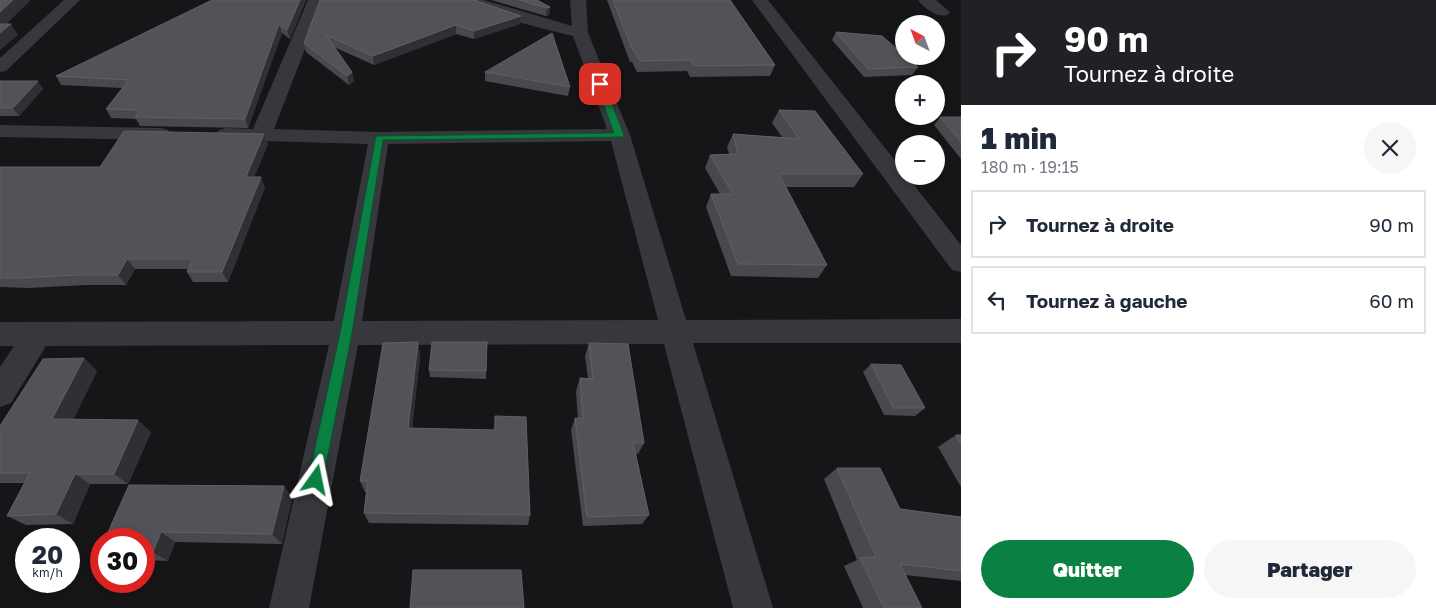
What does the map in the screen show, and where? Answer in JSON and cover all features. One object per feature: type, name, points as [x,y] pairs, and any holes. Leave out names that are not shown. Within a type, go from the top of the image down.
[{"type":"street","points":[[0,67],[73,0]]},
{"type":"street","points":[[260,135],[316,0]]},
{"type":"street","points":[[472,0],[487,7],[580,33]]},
{"type":"street","points":[[578,0],[580,33],[620,135],[753,608]]},
{"type":"street","points":[[760,0],[961,262]]},
{"type":"street","points":[[926,0],[942,12]]},
{"type":"street","points":[[0,132],[379,138],[620,135]]},
{"type":"street","points":[[289,608],[346,333],[379,138]]},
{"type":"street","points":[[0,334],[961,331]]},
{"type":"street","points":[[0,394],[37,335]]},
{"type":"building","points":[[0,0],[13,0],[0,12]]},
{"type":"building","points":[[212,0],[300,0],[287,30],[279,24],[245,119],[135,117],[140,110],[106,109],[129,80],[56,76]]},
{"type":"building","points":[[320,0],[474,0],[521,16],[474,31],[456,25],[373,56],[326,35],[352,72],[347,76],[304,43]]},
{"type":"building","points":[[519,0],[537,0],[550,7],[547,8]]},
{"type":"building","points":[[613,0],[730,0],[775,65],[694,66],[690,60],[640,61],[635,51],[633,51]]},
{"type":"building","points":[[0,24],[11,24],[0,33]]},
{"type":"building","points":[[836,32],[882,36],[895,47],[895,65],[916,65],[918,67],[868,69]]},
{"type":"building","points":[[552,33],[570,87],[485,72]]},
{"type":"building","points":[[0,81],[38,81],[13,108],[0,108]]},
{"type":"building","points":[[779,110],[815,111],[863,174],[779,174],[827,265],[738,264],[711,194],[733,194],[710,155],[738,154],[733,134],[799,139]]},
{"type":"building","points":[[945,117],[961,117],[961,142],[945,123]]},
{"type":"building","points":[[124,131],[264,134],[246,177],[261,177],[222,272],[187,272],[193,259],[127,259],[118,275],[0,278],[0,167],[100,167]]},
{"type":"building","points":[[418,342],[408,428],[495,430],[495,416],[526,417],[530,515],[364,513],[368,481],[360,481],[383,343]]},
{"type":"building","points":[[432,342],[487,342],[486,371],[429,370]]},
{"type":"building","points":[[589,343],[628,344],[644,443],[633,443],[649,515],[587,517],[575,418],[583,419],[580,378],[593,379]]},
{"type":"building","points":[[84,358],[52,419],[138,420],[114,474],[75,474],[56,514],[7,516],[30,473],[0,473],[0,426],[43,359]]},
{"type":"building","points":[[871,364],[901,365],[925,408],[893,408]]},
{"type":"building","points":[[956,435],[961,435],[961,444]]},
{"type":"building","points":[[837,468],[880,468],[900,509],[961,517],[961,571],[900,564],[922,608],[884,608],[860,558],[876,557]]},
{"type":"building","points":[[129,485],[284,486],[272,534],[161,532],[155,547],[155,528],[110,528]]},
{"type":"building","points":[[413,570],[521,570],[524,608],[410,608]]},
{"type":"route","points":[[316,480],[346,333],[379,138],[620,135],[600,84]]}]
